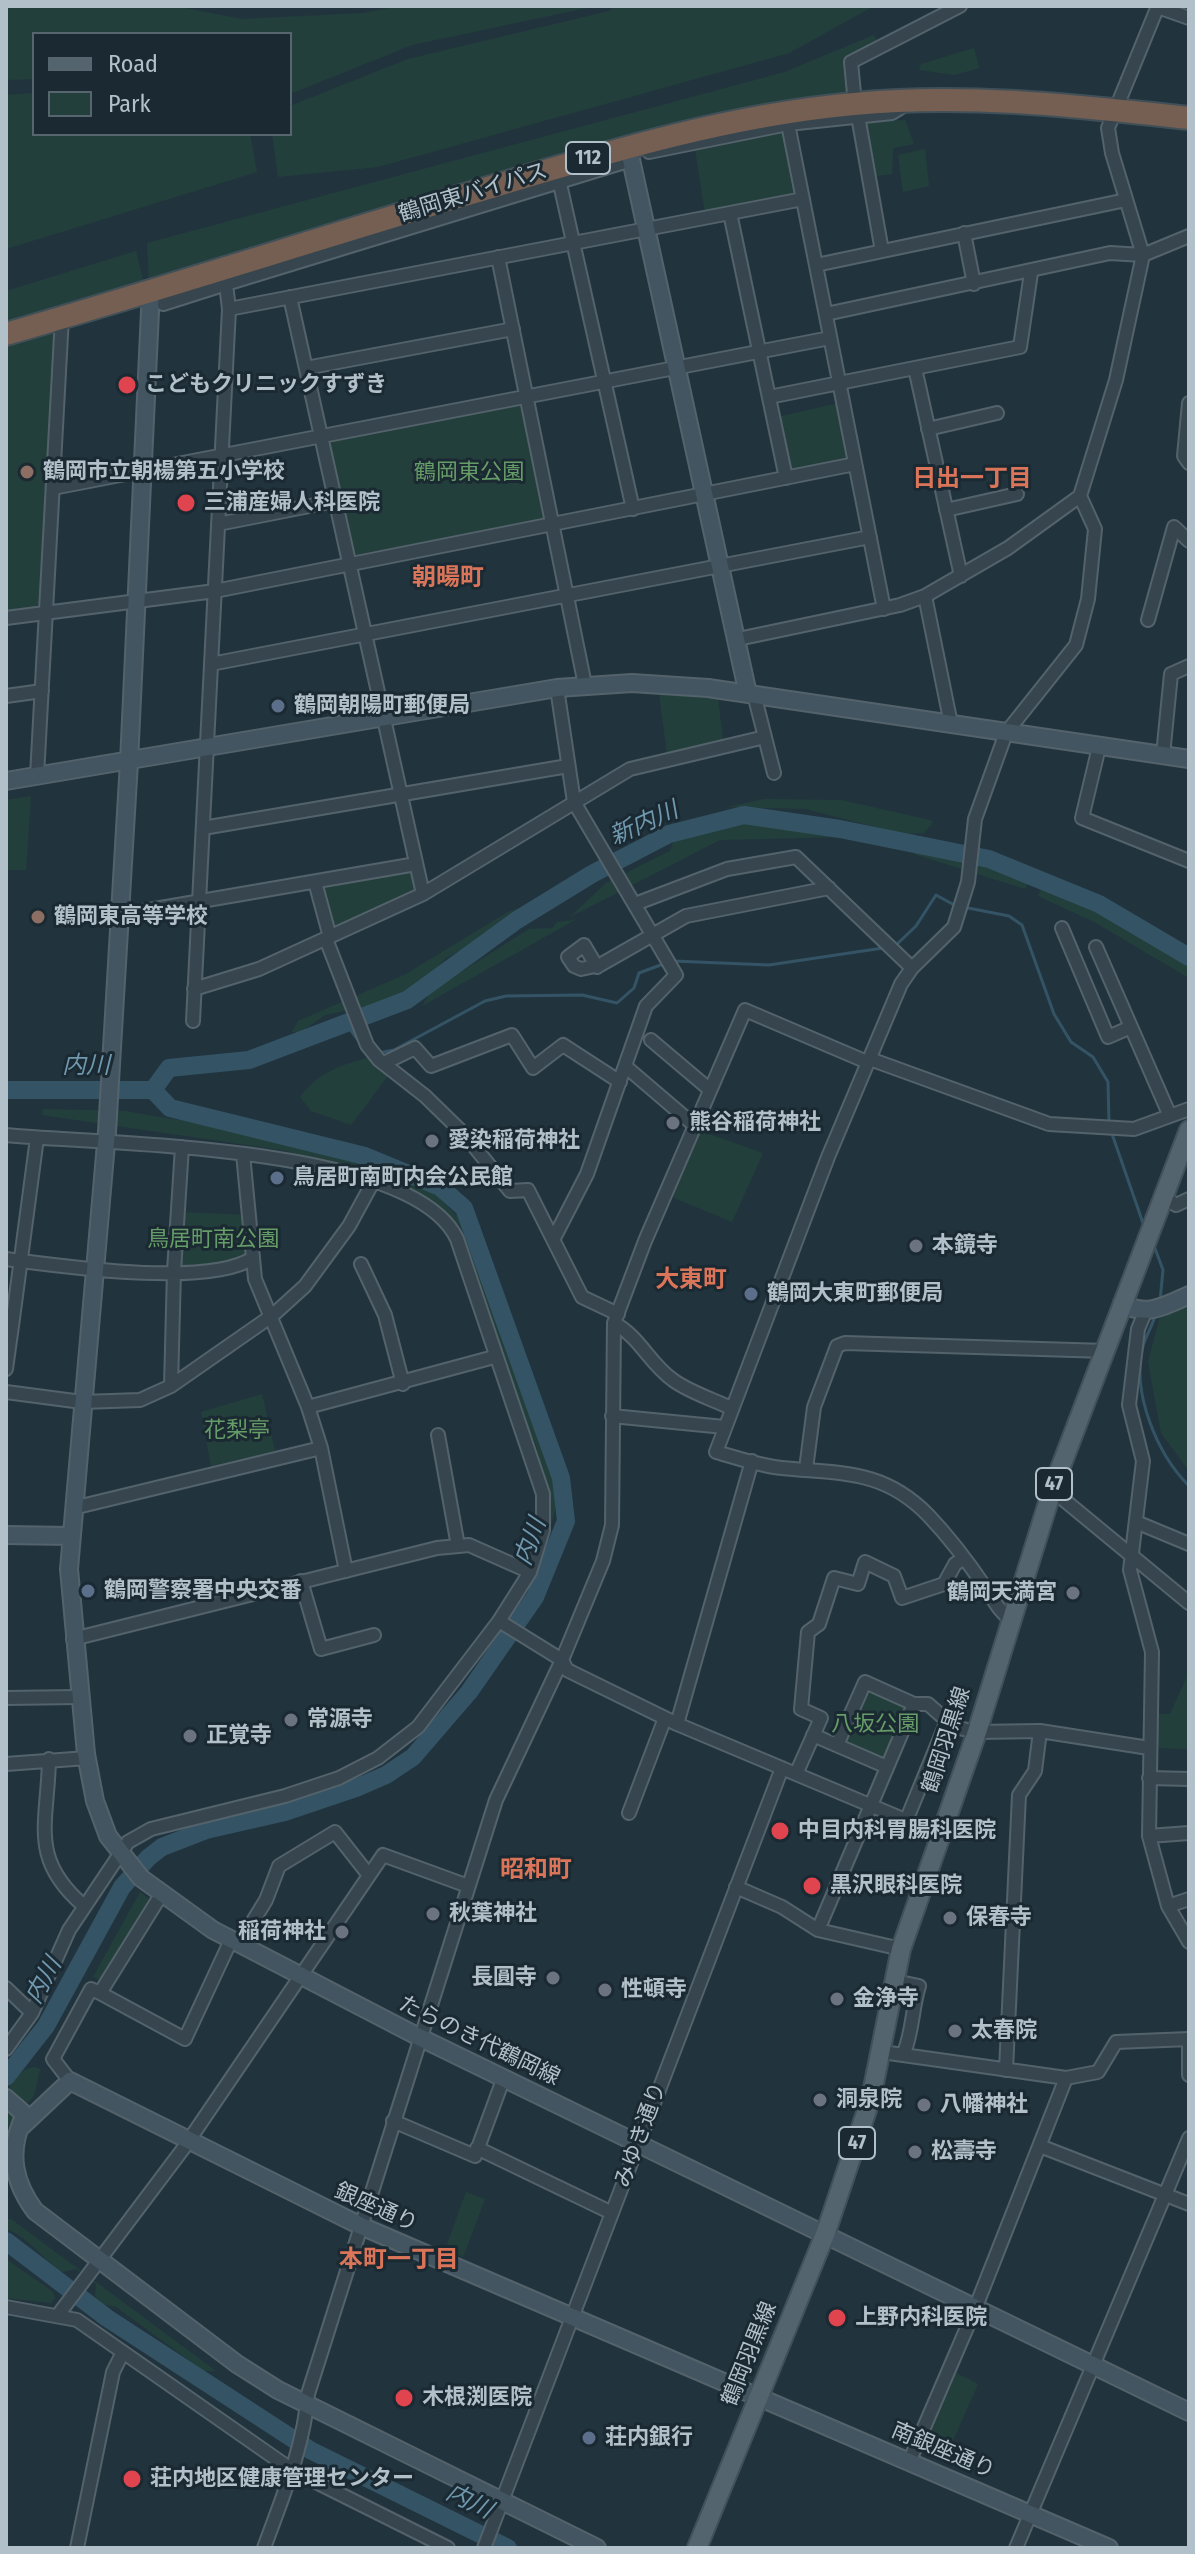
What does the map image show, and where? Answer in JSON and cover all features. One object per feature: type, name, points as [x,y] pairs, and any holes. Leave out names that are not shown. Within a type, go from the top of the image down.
[{"type":"highway","name":"鶴岡東バイパス","points":[[6,334],[62,317],[157,297],[736,120],[857,110],[914,100],[992,100],[1189,118]]},
{"type":"main road","name":"鶴岡羽黒線","points":[[697,2548],[826,2232],[871,2098],[901,1949],[977,1732],[1052,1490],[1189,1130]]},
{"type":"street","points":[[882,251],[851,62],[960,6]]},
{"type":"street","points":[[738,639],[884,609],[925,596],[1008,548],[1080,496],[1116,380],[1143,255],[1108,128],[1158,6],[1189,18]]},
{"type":"street","points":[[157,297],[226,284],[560,184],[630,154],[857,110]]},
{"type":"street","points":[[788,124],[884,609]]},
{"type":"street","points":[[630,154],[738,639],[774,773]]},
{"type":"street","points":[[560,184],[633,509]]},
{"type":"street","points":[[229,309],[803,199]]},
{"type":"street","points":[[816,265],[1126,200]]},
{"type":"street","points":[[730,213],[786,478]]},
{"type":"street","points":[[964,233],[974,284]]},
{"type":"street","points":[[826,314],[1031,273],[1110,253],[1143,255],[1189,236]]},
{"type":"street","points":[[498,257],[585,685]]},
{"type":"street","points":[[769,397],[1020,347],[1031,273]]},
{"type":"street","points":[[193,1021],[229,309],[226,284]]},
{"type":"street","name":"たらのき代鶴岡線","points":[[157,297],[144,467],[106,1137],[69,1569],[78,1697],[101,1822],[122,1857],[156,1891],[235,1942],[419,2037],[826,2232],[975,2309],[1189,2412]]},
{"type":"street","points":[[290,297],[423,894]]},
{"type":"street","points":[[37,776],[62,317]]},
{"type":"street","points":[[306,368],[513,329]]},
{"type":"street","points":[[53,488],[144,467],[222,455],[830,338]]},
{"type":"street","points":[[915,368],[961,576]]},
{"type":"street","points":[[1189,403],[1184,456],[1189,463]]},
{"type":"street","points":[[928,429],[997,413]]},
{"type":"street","points":[[6,618],[137,604],[215,591],[855,464]]},
{"type":"street","points":[[946,510],[1017,494]]},
{"type":"street","points":[[1011,1620],[998,1611],[964,1558],[927,1514],[894,1487],[852,1472],[806,1469],[716,1452],[901,984],[912,968],[954,927],[968,882],[975,819],[1006,733],[1076,645],[1088,599],[1095,529],[1080,496]]},
{"type":"street","points":[[218,524],[335,501]]},
{"type":"street","points":[[1148,620],[1174,527],[1189,541]]},
{"type":"street","points":[[211,664],[870,537]]},
{"type":"street","points":[[925,596],[951,724]]},
{"type":"street","points":[[1163,755],[1171,674],[1189,666]]},
{"type":"street","points":[[6,781],[557,688],[663,683],[1189,759]]},
{"type":"street","points":[[554,1238],[587,1174],[646,1006],[676,975],[574,802],[557,688]]},
{"type":"street","points":[[6,696],[42,691]]},
{"type":"street","points":[[194,989],[259,969],[423,894],[630,769],[765,737]]},
{"type":"street","points":[[1099,747],[1082,818],[1189,861]]},
{"type":"street","points":[[203,828],[568,766]]},
{"type":"street","points":[[633,900],[727,869],[796,857],[912,968]]},
{"type":"street","points":[[120,915],[416,864]]},
{"type":"street","points":[[315,882],[328,938],[367,1045],[464,1134],[510,1191],[528,1190],[582,1297],[633,1333],[654,1362],[674,1381],[731,1408]]},
{"type":"street","points":[[597,967],[686,916],[829,888]]},
{"type":"street","points":[[1062,928],[1108,1037],[1131,1027]]},
{"type":"street","points":[[1096,947],[1170,1116]]},
{"type":"street","points":[[264,2548],[293,2467],[306,2411],[361,2226],[496,1800],[598,1575],[612,1525],[616,1319],[709,1089],[745,1010],[869,1061],[1049,1124],[1134,1129],[1189,1109]]},
{"type":"street","points":[[384,1063],[415,1048],[431,1066],[512,1035],[533,1068],[563,1045],[620,1082]]},
{"type":"street","points":[[651,1040],[709,1089]]},
{"type":"street","points":[[625,1066],[694,1125]]},
{"type":"street","points":[[6,1135],[106,1137],[304,1164],[373,1182],[431,1206],[448,1221],[543,1494],[543,1530],[530,1572],[499,1621],[418,1727],[378,1758],[339,1778],[285,1796],[151,1829],[128,1842],[122,1857],[84,1906],[32,2013],[6,2049]]},
{"type":"street","points":[[6,1369],[9,1326],[37,1138]]},
{"type":"street","points":[[171,1386],[182,1147]]},
{"type":"street","points":[[243,1154],[255,1279],[273,1315],[321,1448],[346,1571]]},
{"type":"street","points":[[6,1392],[82,1402],[140,1400],[171,1386],[273,1315],[305,1286],[349,1226],[373,1182]]},
{"type":"street","points":[[1163,1196],[1176,1205],[1189,1199]]},
{"type":"street","points":[[6,1259],[94,1272],[229,1268],[253,1258]]},
{"type":"street","points":[[361,1264],[385,1315],[403,1384]]},
{"type":"street","points":[[1122,1303],[1133,1310],[1146,1310],[1189,1295]]},
{"type":"street","points":[[1146,1310],[1138,1329],[1129,1405],[1143,1461],[1130,1570],[1152,1652],[1149,1836],[1168,1906],[1189,1942]]},
{"type":"street","points":[[806,1469],[814,1407],[837,1346],[845,1343],[1106,1351]]},
{"type":"street","points":[[308,1407],[403,1384],[494,1357]]},
{"type":"street","points":[[612,1416],[724,1427]]},
{"type":"street","points":[[438,1435],[458,1546]]},
{"type":"street","points":[[73,1508],[321,1448]]},
{"type":"street","points":[[677,1724],[752,1461]]},
{"type":"street","points":[[1052,1490],[1189,1603]]},
{"type":"street","points":[[1136,1522],[1189,1544]]},
{"type":"street","points":[[6,1535],[71,1536]]},
{"type":"street","points":[[73,1639],[301,1581],[458,1546],[469,1545],[530,1572]]},
{"type":"street","points":[[796,1774],[821,1718],[801,1709],[808,1632],[819,1624],[834,1578],[858,1584],[865,1562],[894,1576],[902,1598],[944,1584],[955,1564],[964,1558]]},
{"type":"street","points":[[301,1581],[321,1649],[374,1635]]},
{"type":"street","points":[[499,1621],[562,1660],[567,1670],[677,1724],[941,1835]]},
{"type":"street","points":[[837,1745],[865,1682],[914,1704],[928,1704],[954,1727],[977,1732],[1040,1731],[1149,1748]]},
{"type":"street","points":[[6,1698],[78,1697]]},
{"type":"street","points":[[818,1930],[914,1704]]},
{"type":"street","points":[[629,1813],[665,1718]]},
{"type":"street","points":[[906,1821],[947,1721]]},
{"type":"street","points":[[1006,2070],[1019,1795],[1035,1771],[1040,1731]]},
{"type":"street","points":[[813,1735],[887,1767]]},
{"type":"street","points":[[6,1764],[87,1758]]},
{"type":"street","points":[[49,1759],[43,1826],[46,1855],[57,1879],[84,1906]]},
{"type":"street","name":"みゆき通り","points":[[484,2548],[782,1768]]},
{"type":"street","points":[[1149,1778],[1189,1779]]},
{"type":"street","points":[[368,1874],[335,1832],[279,1866],[266,1900],[235,1942],[185,2039],[91,1989],[53,2059],[70,2081],[26,2117],[14,2168],[24,2195],[35,2211],[94,2266],[306,2411],[499,2506],[597,2548]]},
{"type":"street","points":[[1149,1836],[1189,1833]]},
{"type":"street","points":[[61,2310],[188,2143],[383,1855],[468,1886]]},
{"type":"street","points":[[736,1887],[782,1907],[818,1930],[901,1949]]},
{"type":"street","points":[[100,1993],[156,1891]]},
{"type":"street","points":[[1168,1906],[1189,1899]]},
{"type":"street","points":[[895,1981],[919,1986],[913,2004],[914,2023],[904,2053]]},
{"type":"street","points":[[6,1988],[32,2013]]},
{"type":"street","points":[[882,2052],[1066,2078],[1098,2072],[1116,2042],[1189,2039]]},
{"type":"street","points":[[1189,2046],[1189,2075]]},
{"type":"street","points":[[393,2121],[475,2156],[504,2077]]},
{"type":"street","points":[[910,2460],[975,2309],[1066,2078]]},
{"type":"street","name":"銀座通り","points":[[70,2081],[188,2143],[361,2226],[758,2397]]},
{"type":"street","points":[[6,2098],[26,2117]]},
{"type":"street","points":[[1016,2548],[1189,2138]]},
{"type":"street","points":[[1040,2146],[1189,2204]]},
{"type":"street","points":[[477,2148],[612,2213]]},
{"type":"street","points":[[6,2307],[61,2310],[95,2330],[196,2407],[293,2467],[448,2548]]},
{"type":"street","points":[[77,2548],[113,2372],[123,2352]]},
{"type":"street","name":"南銀座通り","points":[[758,2397],[1109,2548]]},
{"type":"green space","points":[[6,6],[174,6],[242,19],[364,13],[398,6],[596,6],[412,45],[292,93],[292,32],[32,32],[32,79],[6,80]]},
{"type":"green space","points":[[614,6],[874,6],[789,53],[378,167],[278,177],[272,136],[292,136],[292,105],[408,59],[609,11]]},
{"type":"green space","points":[[874,35],[878,43],[847,60],[849,91],[840,97],[149,284],[147,243],[785,72]]},
{"type":"green space","points":[[974,48],[979,68],[955,75],[919,70],[921,64]]},
{"type":"green space","points":[[32,93],[32,136],[250,136],[257,172],[6,249],[6,95]]},
{"type":"green space","points":[[905,120],[914,144],[893,148],[892,174],[876,176],[866,121]]},
{"type":"green space","points":[[783,131],[797,195],[705,213],[695,149]]},
{"type":"green space","points":[[925,149],[929,186],[903,192],[898,155]]},
{"type":"green space","points":[[136,251],[144,284],[6,321],[6,291]]},
{"type":"green space","name":"鶴岡市立朝楊第五小学校","points":[[54,330],[41,601],[32,609],[6,612],[6,342]]},
{"type":"green space","name":"鶴岡東公園","points":[[522,401],[545,520],[353,555],[328,440]]},
{"type":"green space","points":[[839,403],[851,460],[790,473],[777,417]]},
{"type":"green space","points":[[659,693],[718,699],[723,740],[667,754]]},
{"type":"green space","points":[[31,796],[26,870],[6,870],[6,800]]},
{"type":"green space","points":[[764,799],[841,800],[934,821],[924,833],[902,834],[806,809],[728,807]]},
{"type":"green space","points":[[741,819],[796,826],[840,837],[720,840],[570,917],[606,883],[670,851],[674,839]]},
{"type":"green space","points":[[913,847],[997,865],[1030,880],[1025,889],[914,854]]},
{"type":"green space","points":[[409,869],[414,871],[417,886],[413,896],[332,932],[320,887]]},
{"type":"green space","points":[[1042,886],[1099,912],[1154,943],[1189,967],[1189,978],[1094,922],[1038,896]]},
{"type":"green space","points":[[533,903],[494,933],[446,958],[422,983],[397,1000],[325,1015],[301,1032],[292,1032],[298,1021],[404,975],[508,912]]},
{"type":"green space","points":[[575,920],[422,1006],[431,991],[529,929],[552,928],[557,922]]},
{"type":"green space","points":[[371,1057],[388,1076],[351,1125],[311,1111],[300,1097],[314,1081],[331,1071]]},
{"type":"green space","points":[[43,1109],[125,1111],[178,1120],[181,1117],[309,1147],[389,1172],[432,1191],[461,1220],[473,1241],[503,1344],[549,1460],[559,1495],[541,1564],[509,1618],[505,1616],[537,1561],[547,1494],[536,1445],[513,1394],[461,1228],[441,1207],[358,1171],[281,1150],[42,1115]]},
{"type":"green space","points":[[697,1130],[763,1153],[732,1222],[670,1196]]},
{"type":"green space","name":"鳥居町南公園","points":[[182,1212],[244,1215],[249,1257],[239,1263],[177,1269]]},
{"type":"green space","points":[[1189,1303],[1189,1471],[1161,1433],[1148,1362],[1160,1316]]},
{"type":"green space","name":"花梨亭","points":[[262,1394],[275,1451],[211,1466],[201,1412]]},
{"type":"green space","points":[[1189,1657],[1189,1749],[1156,1748],[1156,1714],[1170,1714],[1186,1679]]},
{"type":"green space","name":"八坂公園","points":[[866,1686],[909,1706],[885,1764],[841,1745]]},
{"type":"green space","points":[[140,1892],[149,1899],[102,1981],[93,1977]]},
{"type":"green space","points":[[34,2067],[40,2069],[34,2096],[6,2128],[8,2090],[17,2076]]},
{"type":"green space","points":[[466,2192],[485,2199],[463,2257],[445,2250]]},
{"type":"green space","points":[[6,2219],[11,2219],[216,2371],[204,2371],[116,2307],[102,2304],[95,2296],[96,2284],[76,2269],[62,2272],[55,2267],[22,2238],[6,2229]]},
{"type":"green space","points":[[6,2259],[52,2291],[55,2298],[51,2303],[6,2298]]},
{"type":"green space","points":[[950,2370],[978,2384],[944,2461],[917,2450]]},
{"type":"waterway","name":"新内川","points":[[153,1090],[169,1068],[249,1060],[407,1000],[517,920],[592,874],[669,834],[744,815],[840,829],[989,859],[1099,904],[1189,957]]},
{"type":"waterway","points":[[895,946],[916,926],[936,895],[956,906]]},
{"type":"waterway","points":[[963,907],[1009,916],[1022,925],[1054,1014],[1071,1042],[1093,1057],[1108,1082],[1109,1124]]},
{"type":"waterway","points":[[673,961],[769,965],[883,948]]},
{"type":"waterway","points":[[378,1053],[394,1050],[485,1001],[506,996],[582,995],[617,1003],[634,988],[639,973],[666,963]]},
{"type":"waterway","points":[[345,1022],[363,1047]]},
{"type":"waterway","name":"内川","points":[[6,1090],[153,1090],[170,1108],[365,1156],[440,1187],[464,1208],[561,1478],[566,1521],[535,1597],[469,1692],[413,1757],[386,1775],[356,1788],[285,1812],[206,1830],[162,1847],[148,1858],[122,1887],[46,2026],[6,2077]]},
{"type":"waterway","points":[[1111,1131],[1144,1226]]},
{"type":"waterway","points":[[1153,1243],[1163,1270],[1160,1301]]},
{"type":"waterway","points":[[1155,1316],[1143,1346],[1140,1364],[1144,1402],[1157,1440],[1177,1473],[1189,1486]]},
{"type":"waterway","name":"内川","points":[[6,2241],[107,2318],[310,2450],[508,2548]]},
{"type":"place","name":"こどもクリニックすずき","points":[[127,385]]},
{"type":"place","name":"鶴岡市立朝楊第五小学校","points":[[27,472]]},
{"type":"place","name":"三浦産婦人科医院","points":[[186,503]]},
{"type":"place","name":"鶴岡朝陽町郵便局","points":[[278,706]]},
{"type":"place","name":"鶴岡東高等学校","points":[[38,917]]},
{"type":"place","name":"熊谷稲荷神社","points":[[673,1123]]},
{"type":"place","name":"愛染稲荷神社","points":[[432,1141]]},
{"type":"place","name":"鳥居町南町内会公民館","points":[[277,1178]]},
{"type":"place","name":"本鏡寺","points":[[916,1246]]},
{"type":"place","name":"鶴岡大東町郵便局","points":[[751,1294]]},
{"type":"place","name":"鶴岡警察署中央交番","points":[[88,1591]]},
{"type":"place","name":"鶴岡天満宮","points":[[1073,1593]]},
{"type":"place","name":"常源寺","points":[[291,1720]]},
{"type":"place","name":"正覚寺","points":[[190,1736]]},
{"type":"place","name":"中目内科胃腸科医院","points":[[780,1831]]},
{"type":"place","name":"黒沢眼科医院","points":[[812,1886]]},
{"type":"place","name":"秋葉神社","points":[[433,1914]]},
{"type":"place","name":"保春寺","points":[[950,1918]]},
{"type":"place","name":"稲荷神社","points":[[342,1932]]},
{"type":"place","name":"長圓寺","points":[[553,1978]]},
{"type":"place","name":"性頓寺","points":[[605,1990]]},
{"type":"place","name":"金浄寺","points":[[837,1999]]},
{"type":"place","name":"太春院","points":[[955,2031]]},
{"type":"place","name":"洞泉院","points":[[820,2100]]},
{"type":"place","name":"八幡神社","points":[[924,2105]]},
{"type":"place","name":"松壽寺","points":[[915,2152]]},
{"type":"place","name":"上野内科医院","points":[[837,2318]]},
{"type":"place","name":"木根渕医院","points":[[404,2398]]},
{"type":"place","name":"荘内銀行","points":[[589,2438]]},
{"type":"place","name":"荘内地区健康管理センター","points":[[132,2479]]},
{"type":"district","name":"日出一丁目","points":[[972,479]]},
{"type":"district","name":"朝暘町","points":[[448,578]]},
{"type":"district","name":"大東町","points":[[691,1280]]},
{"type":"district","name":"昭和町","points":[[536,1870]]},
{"type":"district","name":"本町一丁目","points":[[399,2260]]}]
